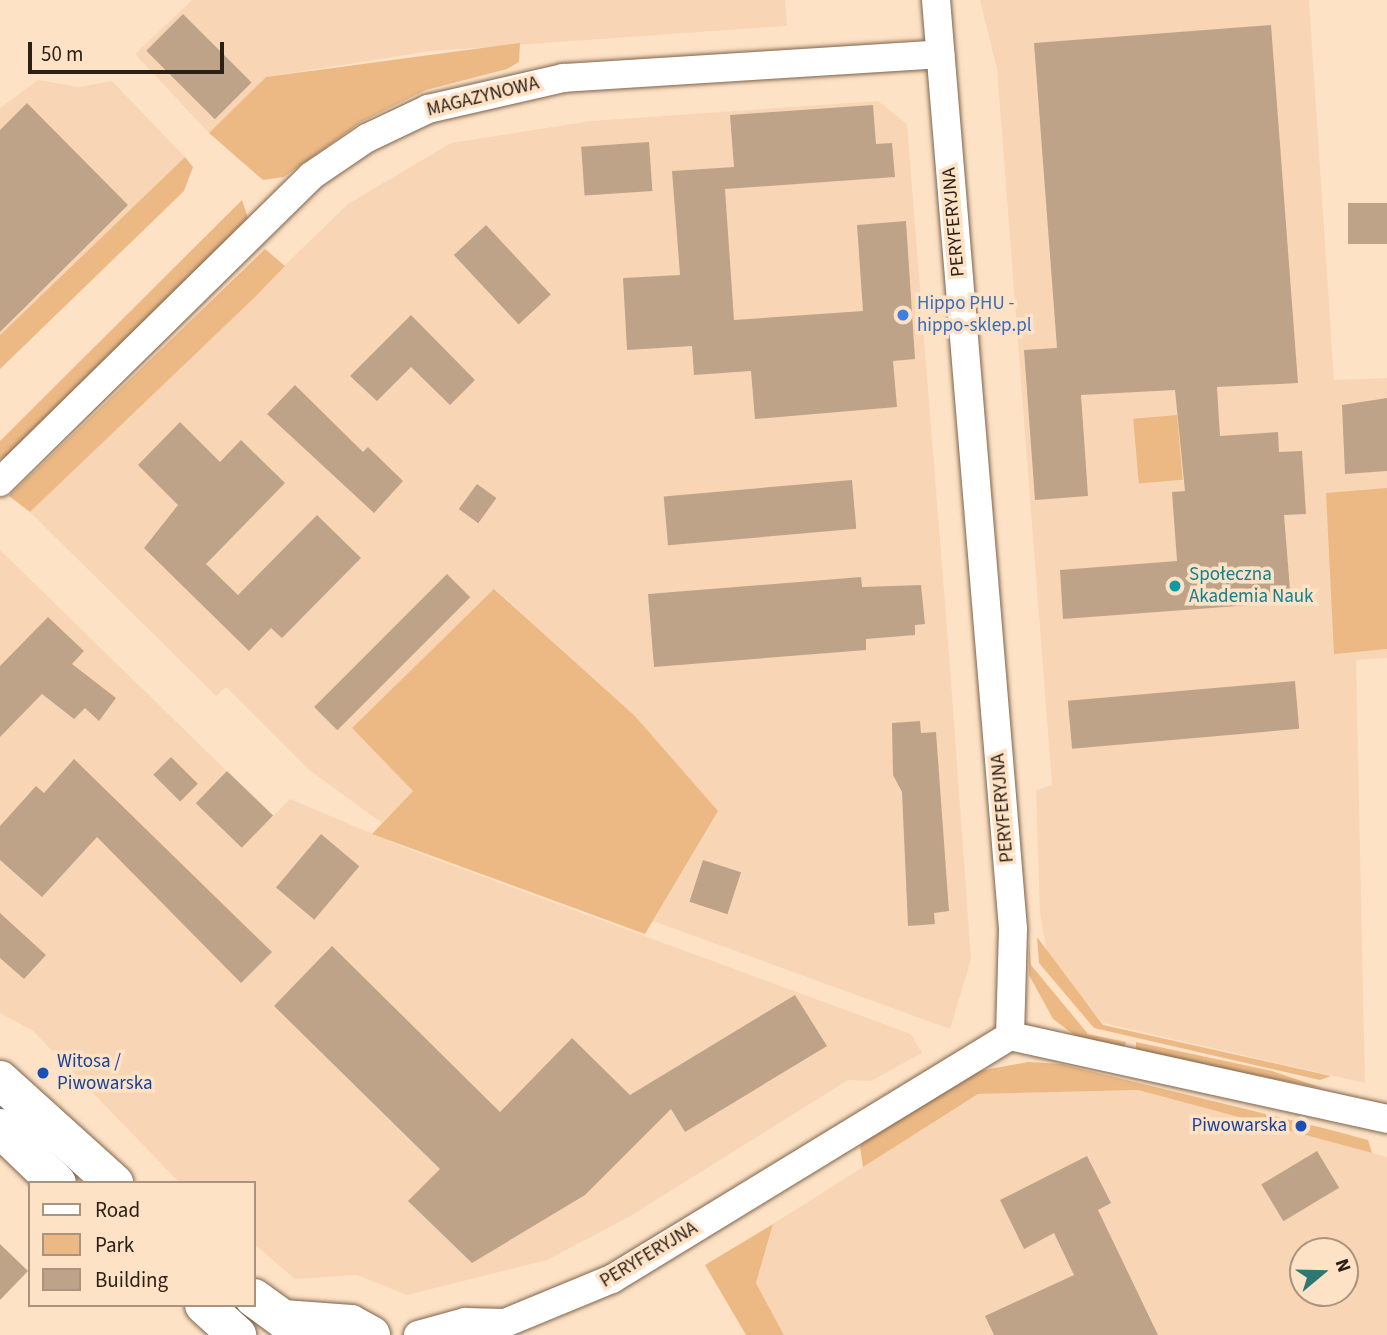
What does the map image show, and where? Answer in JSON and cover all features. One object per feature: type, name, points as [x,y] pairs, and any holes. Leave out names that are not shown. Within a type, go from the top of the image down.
[{"type":"main road","points":[[0,1080],[112,1181]]},
{"type":"main road","points":[[0,1128],[55,1181]]},
{"type":"main road","points":[[256,1299],[283,1319],[307,1329],[351,1324],[371,1335]]},
{"type":"main road","points":[[206,1307],[237,1335]]},
{"type":"street","name":"PERYFERYJNA","points":[[418,1335],[465,1322],[498,1329],[612,1279],[1010,1036],[1013,929],[936,0]]},
{"type":"street","name":"MAGAZYNOWA","points":[[0,482],[311,176],[367,138],[428,109],[563,78],[940,54]]},
{"type":"street","points":[[1010,1036],[1387,1119]]},
{"type":"shaded area","points":[[192,0],[785,0],[787,26],[431,51],[266,77],[209,133],[135,54]]},
{"type":"shaded area","points":[[980,0],[1309,0],[1334,380],[1387,378],[1387,658],[1356,660],[1365,1083],[1103,1023],[1048,957],[1040,914],[1036,790],[1052,785],[997,69]]},
{"type":"shaded area","points":[[38,80],[79,87],[112,81],[185,157],[0,335],[0,108]]},
{"type":"shaded area","points":[[878,101],[907,124],[950,666],[971,959],[950,1029],[653,921],[718,811],[635,716],[495,589],[352,728],[413,791],[382,823],[309,770],[226,687],[216,696],[30,512],[348,204],[451,143],[591,121]]},
{"type":"shaded area","points":[[0,550],[273,816],[290,799],[411,850],[911,1034],[922,1053],[871,1081],[848,1080],[627,1218],[547,1260],[407,1295],[357,1275],[295,1279],[256,1246],[256,1181],[178,1181],[33,1031],[0,1013]]},
{"type":"shaded area","points":[[1138,1090],[1387,1157],[1387,1335],[784,1335],[756,1283],[773,1224],[978,1094]]},
{"type":"green space","points":[[520,43],[519,62],[507,69],[426,90],[361,122],[284,177],[263,180],[209,133],[266,77]]},
{"type":"green space","points":[[185,157],[193,167],[184,191],[0,369],[0,335]]},
{"type":"green space","points":[[242,200],[248,218],[13,454],[0,459],[0,441]]},
{"type":"green space","points":[[265,249],[285,266],[254,298],[30,512],[9,496]]},
{"type":"green space","points":[[1177,415],[1183,480],[1139,484],[1133,419]]},
{"type":"green space","points":[[1387,488],[1387,649],[1334,654],[1326,493]]},
{"type":"green space","points":[[494,589],[635,716],[718,811],[645,934],[372,834],[413,791],[352,728]]},
{"type":"green space","points":[[1037,937],[1103,1025],[1331,1076],[1320,1080],[1094,1028],[1039,963]]},
{"type":"green space","points":[[1029,942],[1031,965],[1088,1034],[1126,1042],[1124,1048],[1076,1036],[1053,1019],[1029,975]]},
{"type":"green space","points":[[1136,1042],[1272,1071],[1325,1089],[1136,1051]]},
{"type":"green space","points":[[1028,1062],[1061,1064],[1335,1131],[1368,1140],[1372,1153],[1138,1090],[978,1094],[863,1167],[860,1147],[867,1137],[979,1071]]},
{"type":"green space","points":[[773,1224],[756,1283],[784,1335],[746,1335],[705,1265]]},
{"type":"building","points":[[183,14],[252,83],[215,119],[146,51]]},
{"type":"building","points":[[1271,25],[1298,383],[1217,387],[1220,436],[1278,432],[1279,452],[1302,451],[1306,514],[1284,515],[1291,602],[1063,619],[1060,570],[1177,561],[1172,492],[1185,491],[1175,390],[1081,395],[1088,496],[1035,500],[1024,350],[1057,348],[1034,43]]},
{"type":"building","points":[[27,103],[128,205],[0,332],[0,130]]},
{"type":"building","points":[[873,105],[876,144],[892,143],[895,177],[725,189],[734,320],[863,311],[857,225],[906,221],[915,359],[893,361],[897,407],[755,419],[751,371],[694,375],[692,346],[627,350],[623,278],[680,275],[672,171],[734,167],[730,115]]},
{"type":"building","points":[[649,142],[652,191],[585,196],[581,147]]},
{"type":"building","points":[[1348,203],[1387,203],[1387,244],[1348,244]]},
{"type":"building","points":[[486,225],[551,294],[519,324],[454,255]]},
{"type":"building","points":[[411,315],[475,380],[450,405],[411,367],[377,401],[350,376]]},
{"type":"building","points":[[295,385],[363,452],[368,447],[403,481],[374,513],[267,414]]},
{"type":"building","points":[[1387,398],[1387,471],[1345,474],[1342,405]]},
{"type":"building","points":[[180,422],[220,462],[241,440],[285,483],[206,564],[238,595],[317,515],[361,558],[282,638],[271,628],[249,651],[144,548],[178,505],[138,465]]},
{"type":"building","points":[[852,480],[856,529],[668,545],[664,496]]},
{"type":"building","points":[[477,484],[496,498],[478,523],[459,509]]},
{"type":"building","points":[[447,574],[470,597],[337,730],[314,707]]},
{"type":"building","points":[[861,577],[862,587],[921,585],[925,624],[915,625],[915,635],[866,639],[866,650],[654,667],[648,594]]},
{"type":"building","points":[[48,617],[84,651],[72,664],[116,698],[99,721],[85,708],[74,719],[42,694],[0,737],[0,666]]},
{"type":"building","points":[[1295,681],[1299,729],[1072,749],[1068,701]]},
{"type":"building","points":[[920,721],[921,733],[936,732],[949,911],[934,913],[935,924],[908,926],[902,792],[893,775],[892,723]]},
{"type":"building","points":[[171,757],[198,784],[180,802],[153,775]]},
{"type":"building","points":[[74,759],[272,952],[241,983],[97,837],[42,897],[0,860],[0,826],[36,786],[44,793]]},
{"type":"building","points":[[227,771],[273,815],[242,848],[196,803]]},
{"type":"building","points":[[321,834],[359,866],[314,920],[276,888]]},
{"type":"building","points":[[703,860],[741,872],[727,914],[689,902]]},
{"type":"building","points":[[0,913],[46,955],[24,979],[0,958]]},
{"type":"building","points":[[332,946],[500,1112],[572,1038],[630,1095],[795,995],[827,1046],[685,1132],[671,1109],[585,1195],[472,1263],[408,1201],[440,1169],[274,1006]]},
{"type":"building","points":[[1317,1151],[1339,1188],[1283,1221],[1261,1184]]},
{"type":"building","points":[[1087,1156],[1111,1203],[1098,1210],[1158,1335],[994,1335],[985,1316],[1074,1275],[1054,1233],[1024,1249],[1000,1200]]},
{"type":"building","points":[[0,1244],[28,1271],[0,1300]]},
{"type":"place","name":"Hippo PHU - hippo-sklep.pl","points":[[903,315]]},
{"type":"place","name":"Społeczna Akademia Nauk","points":[[1175,586]]},
{"type":"place","name":"Witosa / Piwowarska","points":[[43,1073]]},
{"type":"place","name":"Piwowarska","points":[[1301,1126]]}]
